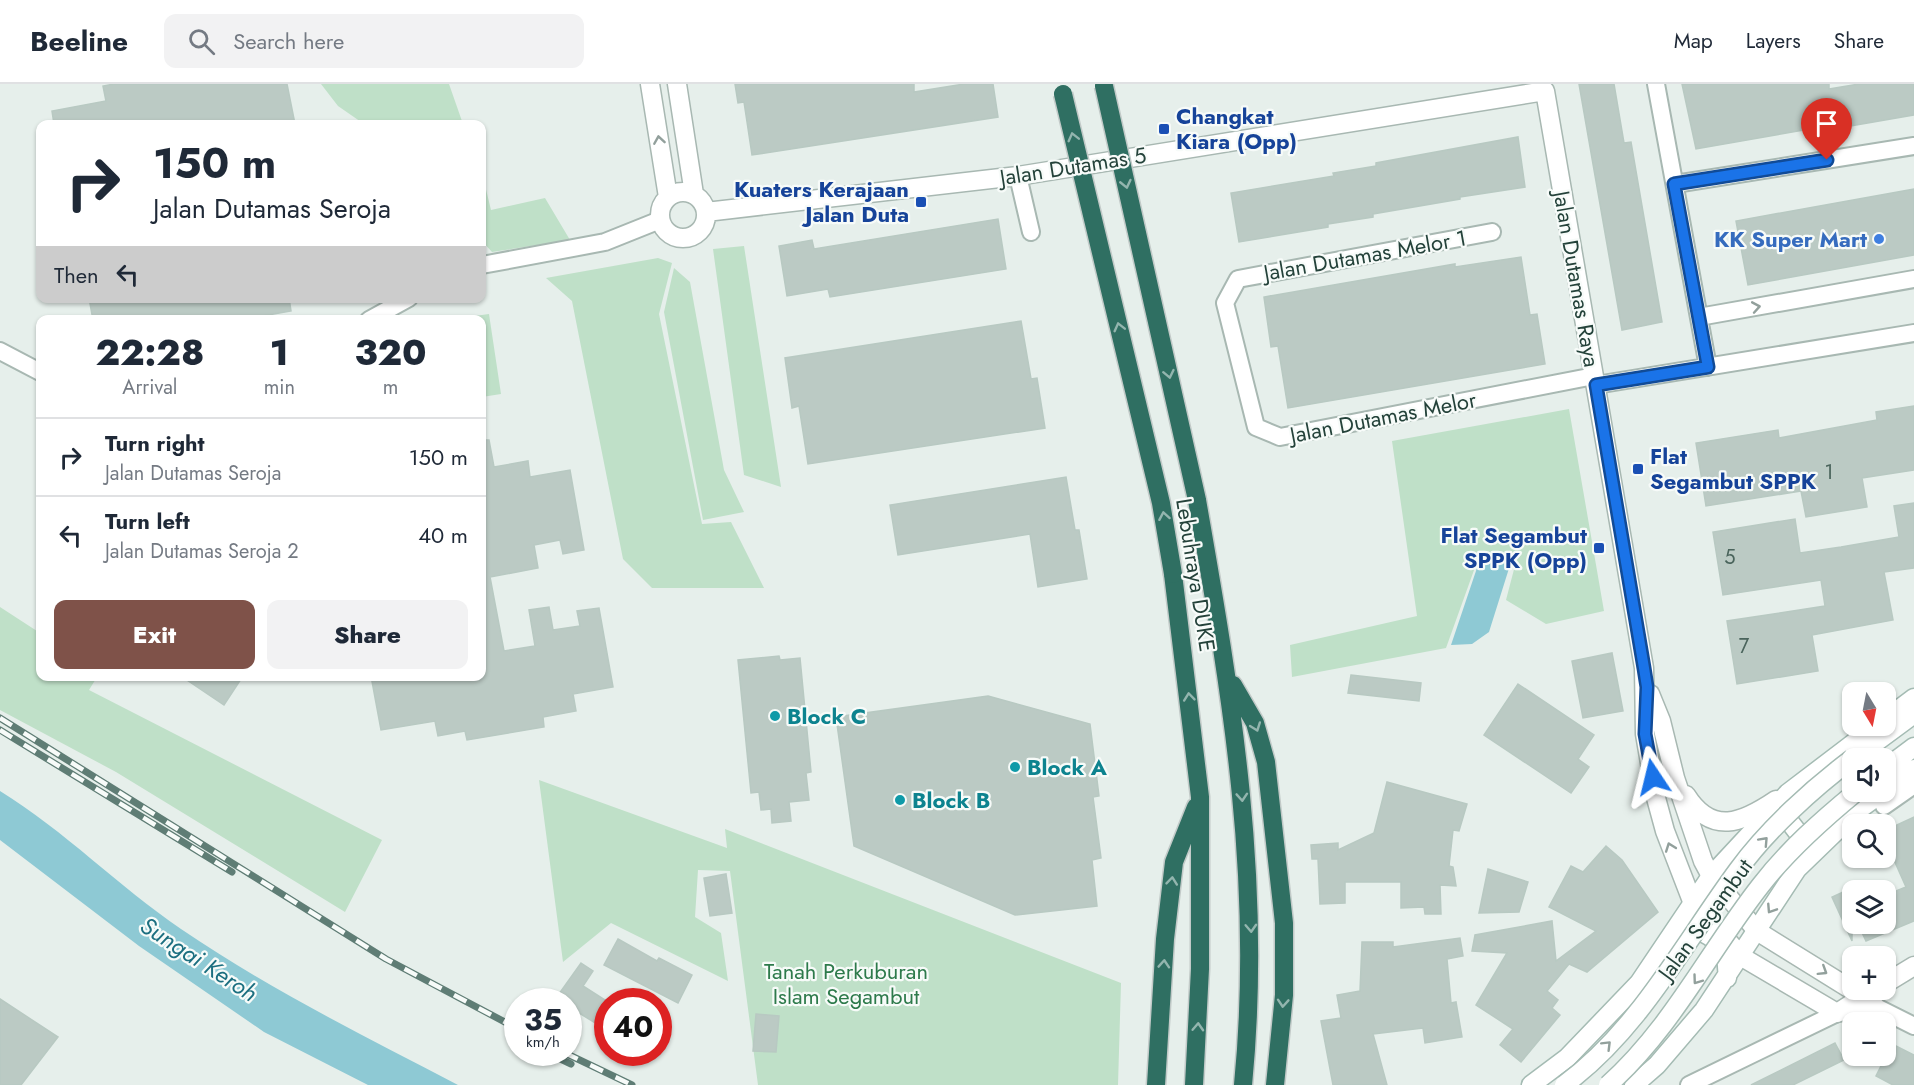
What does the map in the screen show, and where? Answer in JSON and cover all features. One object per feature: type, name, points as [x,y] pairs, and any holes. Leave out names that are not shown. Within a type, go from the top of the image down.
[{"type":"highway","name":"Lebuhraya DUKE","points":[[1103,85],[1197,500],[1228,676],[1240,766],[1252,945],[1250,1019],[1244,1085]]},
{"type":"highway","name":"Lebuhraya DUKE","points":[[1062,89],[1161,504],[1187,678],[1200,797],[1200,969],[1194,1085]]},
{"type":"highway","points":[[1228,676],[1255,723],[1266,762],[1284,923],[1284,995],[1275,1085]]},
{"type":"highway","points":[[1156,1085],[1165,939],[1174,862],[1200,797]]},
{"type":"street","points":[[650,84],[668,197]]},
{"type":"street","points":[[677,84],[694,194]]},
{"type":"street","points":[[1656,84],[1708,367]]},
{"type":"street","name":"Jalan Dutamas 5","points":[[706,212],[1018,176],[1544,87]]},
{"type":"street","name":"Jalan Dutamas Raya","points":[[1544,87],[1647,687],[1645,734],[1656,798],[1665,831],[1692,901],[1742,957],[1837,1013]]},
{"type":"street","points":[[1674,184],[1914,146]]},
{"type":"street","points":[[1018,176],[1031,232]]},
{"type":"street","points":[[681,191],[694,194],[703,202],[706,212],[702,228],[698,233],[684,238],[671,235],[660,220],[660,209],[668,197],[681,191]]},
{"type":"street","points":[[486,264],[606,242],[660,220]]},
{"type":"street","name":"Jalan Dutamas Melor 1","points":[[1238,279],[1492,232]]},
{"type":"street","name":"Jalan Dutamas Melor","points":[[1238,279],[1225,303],[1256,427],[1280,437],[1595,380]]},
{"type":"street","points":[[1698,317],[1914,279]]},
{"type":"street","points":[[378,315],[400,303]]},
{"type":"street","points":[[1595,380],[1708,367],[1914,333]]},
{"type":"street","points":[[0,351],[36,370]]},
{"type":"street","name":"Jalan Dutamas Raya","points":[[1647,687],[1661,721],[1675,778],[1703,861],[1711,876],[1757,931],[1842,981]]},
{"type":"street","points":[[1896,712],[1914,698]]},
{"type":"street","name":"Jalan Segambut","points":[[1868,748],[1914,714]]},
{"type":"street","points":[[1675,778],[1693,806],[1712,821],[1726,822],[1744,819],[1788,793],[1863,736]]},
{"type":"street","points":[[1896,760],[1914,747]]},
{"type":"street","name":"Jalan Segambut","points":[[1564,1085],[1612,1041],[1649,996],[1687,947],[1739,868],[1790,813],[1842,768]]},
{"type":"street","points":[[1896,785],[1914,769]]},
{"type":"street","points":[[1805,780],[1788,805],[1789,821],[1799,834],[1813,835],[1826,832],[1873,802]]},
{"type":"street","points":[[1896,792],[1914,785]]},
{"type":"street","points":[[1535,1082],[1567,1058],[1639,983],[1692,901],[1711,876],[1788,793]]},
{"type":"street","name":"Jalan Segambut","points":[[1608,1085],[1626,1069],[1700,976],[1761,885],[1819,823],[1844,802]]},
{"type":"street","points":[[1634,1085],[1664,1057],[1704,1010],[1742,957],[1797,869],[1857,811]]},
{"type":"street","points":[[1673,932],[1692,929],[1710,935],[1718,942],[1727,959],[1727,978]]},
{"type":"street","points":[[1896,977],[1914,966]]},
{"type":"street","points":[[1689,1085],[1837,1013],[1851,1000]]},
{"type":"street","points":[[1871,1000],[1878,1008],[1914,1026]]},
{"type":"street","points":[[1837,1013],[1878,1008]]},
{"type":"green space","points":[[321,84],[449,84],[462,120],[358,120],[338,106]]},
{"type":"green space","points":[[486,189],[491,210],[545,198],[570,240],[492,252],[486,245]]},
{"type":"green space","points":[[744,246],[781,487],[744,475],[713,249]]},
{"type":"green space","points":[[658,258],[672,263],[659,314],[702,524],[731,522],[764,588],[652,588],[623,559],[572,301],[546,278]]},
{"type":"green space","points":[[674,268],[690,282],[724,470],[744,512],[703,520],[664,312]]},
{"type":"green space","points":[[489,314],[501,394],[486,396],[486,315],[482,315]]},
{"type":"green space","points":[[1569,409],[1604,611],[1546,624],[1506,600],[1518,554],[1478,559],[1446,648],[1292,677],[1290,645],[1417,616],[1392,441]]},
{"type":"green space","points":[[0,607],[36,630],[36,681],[95,681],[89,690],[382,840],[345,912],[116,772],[0,710]]},
{"type":"green space","name":"Tanah Perkuburan Islam Segambut","points":[[539,780],[727,848],[725,829],[1121,983],[1118,1085],[758,1085],[730,871],[698,870],[695,917],[721,933],[728,981],[611,923],[563,962]]},
{"type":"water","points":[[1479,562],[1511,562],[1489,632],[1472,644],[1451,645]]},
{"type":"water","name":"Sungai Keroh","points":[[0,791],[47,823],[135,895],[214,951],[317,1011],[458,1085],[368,1085],[264,1032],[139,946],[0,840]]},
{"type":"building","points":[[114,84],[287,84],[294,120],[53,120],[52,111],[106,101],[103,86]]},
{"type":"building","points":[[735,84],[914,84],[914,92],[964,84],[993,84],[998,117],[752,155],[744,102],[738,103]]},
{"type":"building","points":[[1579,84],[1614,84],[1624,143],[1631,142],[1662,322],[1622,330]]},
{"type":"building","points":[[1682,84],[1829,84],[1829,89],[1859,84],[1914,84],[1914,115],[1844,127],[1844,123],[1696,149]]},
{"type":"building","points":[[1518,137],[1525,187],[1460,197],[1460,199],[1373,214],[1373,217],[1328,224],[1328,227],[1239,242],[1231,193],[1334,176],[1333,173],[1376,166],[1376,163]]},
{"type":"building","points":[[1914,189],[1914,255],[1748,285],[1736,221]]},
{"type":"building","points":[[998,219],[1006,269],[830,297],[828,289],[787,296],[779,246],[812,240],[814,249]]},
{"type":"building","points":[[1521,257],[1530,315],[1537,314],[1545,364],[1288,408],[1278,346],[1271,347],[1264,297],[1455,264],[1455,267]]},
{"type":"building","points":[[90,303],[290,303],[291,311],[268,315],[92,315]]},
{"type":"building","points":[[1021,321],[1031,379],[1037,378],[1045,428],[808,464],[799,406],[792,408],[785,358]]},
{"type":"building","points":[[1914,406],[1914,470],[1862,478],[1867,507],[1806,517],[1801,491],[1706,506],[1696,443],[1778,430],[1779,438],[1877,420],[1876,412]]},
{"type":"building","points":[[486,440],[489,440],[494,467],[528,461],[530,477],[570,470],[584,550],[563,554],[560,540],[534,545],[538,568],[490,577],[504,651],[535,646],[529,610],[549,607],[553,630],[580,626],[577,611],[599,608],[613,687],[573,694],[576,711],[543,717],[544,727],[467,740],[465,731],[438,736],[435,721],[381,730],[372,681],[486,681]]},
{"type":"building","points":[[1066,477],[1075,530],[1079,530],[1087,579],[1038,587],[1030,534],[898,555],[890,505]]},
{"type":"building","points":[[1914,503],[1914,568],[1884,572],[1893,620],[1812,635],[1818,671],[1737,684],[1727,621],[1825,606],[1821,580],[1723,595],[1713,532],[1795,519],[1800,553],[1899,537],[1894,506]]},
{"type":"building","points":[[1612,653],[1623,711],[1583,718],[1572,661]]},
{"type":"building","name":"Block C","points":[[779,656],[780,660],[800,658],[811,772],[806,773],[809,800],[789,802],[791,821],[772,823],[771,809],[761,810],[759,792],[751,793],[738,660]]},
{"type":"building","points":[[1351,675],[1421,683],[1419,701],[1348,693]]},
{"type":"building","points":[[188,681],[240,681],[224,705]]},
{"type":"building","points":[[1518,684],[1594,735],[1578,759],[1589,767],[1571,793],[1484,735]]},
{"type":"building","points":[[988,696],[1090,724],[1099,796],[1093,797],[1101,858],[1092,860],[1097,906],[1015,915],[854,846],[836,717]]},
{"type":"building","points":[[1387,782],[1467,804],[1459,831],[1453,830],[1449,866],[1453,867],[1456,886],[1440,885],[1441,914],[1425,914],[1424,907],[1401,908],[1401,882],[1345,882],[1345,903],[1320,904],[1318,859],[1312,859],[1311,845],[1338,843],[1338,850],[1374,833]]},
{"type":"building","points":[[1914,817],[1914,921],[1896,928],[1896,891],[1906,887],[1896,864],[1896,825]]},
{"type":"building","points":[[1606,846],[1622,860],[1658,912],[1587,972],[1569,964],[1547,991],[1558,1000],[1552,1008],[1560,1015],[1521,1062],[1500,1045],[1513,1029],[1476,1005],[1507,953],[1472,951],[1475,935],[1552,921],[1556,961],[1596,931],[1549,907],[1571,866],[1583,872]]},
{"type":"building","points":[[1488,869],[1528,882],[1519,912],[1479,913]]},
{"type":"building","points":[[726,874],[732,913],[710,916],[704,878]]},
{"type":"building","points":[[1842,892],[1842,919],[1832,897]]},
{"type":"building","points":[[1863,934],[1883,934],[1866,941]]},
{"type":"building","points":[[1460,938],[1463,956],[1447,959],[1451,1003],[1456,1002],[1462,1037],[1425,1043],[1423,1028],[1373,1034],[1387,1085],[1333,1085],[1321,1021],[1341,1018],[1337,995],[1360,991],[1362,942],[1393,942],[1393,947]]},
{"type":"building","points":[[618,939],[657,961],[659,958],[692,975],[678,1003],[672,1000],[672,988],[649,988],[604,965]]},
{"type":"building","points":[[581,963],[593,971],[583,986],[594,993],[594,1022],[582,1015],[582,988],[563,988]]},
{"type":"building","points":[[0,999],[58,1037],[21,1085],[0,1085]]},
{"type":"building","points":[[756,1014],[779,1016],[776,1052],[753,1051]]},
{"type":"building","points":[[1835,1043],[1842,1056],[1842,1061],[1793,1085],[1751,1085]]},
{"type":"building","points":[[1896,1046],[1914,1055],[1914,1085],[1893,1085],[1876,1076],[1881,1066],[1896,1066]]},
{"type":"railway","points":[[0,718],[386,959],[504,1022]]},
{"type":"railway","points":[[0,730],[232,872]]},
{"type":"railway","points":[[582,1061],[632,1085]]},
{"type":"place","name":"Changkat Kiara (Opp)","points":[[1164,129]]},
{"type":"place","name":"Kuaters Kerajaan Jalan Duta","points":[[921,202]]},
{"type":"place","name":"KK Super Mart","points":[[1879,239]]},
{"type":"place","name":"Flat Segambut SPPK","points":[[1638,469]]},
{"type":"place","name":"Flat Segambut SPPK (Opp)","points":[[1599,548]]},
{"type":"place","name":"Block C","points":[[775,716]]},
{"type":"place","name":"Block A","points":[[1015,767]]},
{"type":"place","name":"Block B","points":[[900,800]]},
{"type":"route","points":[[1653,777],[1645,734],[1647,687],[1596,385],[1708,367],[1674,184],[1827,160]]}]
